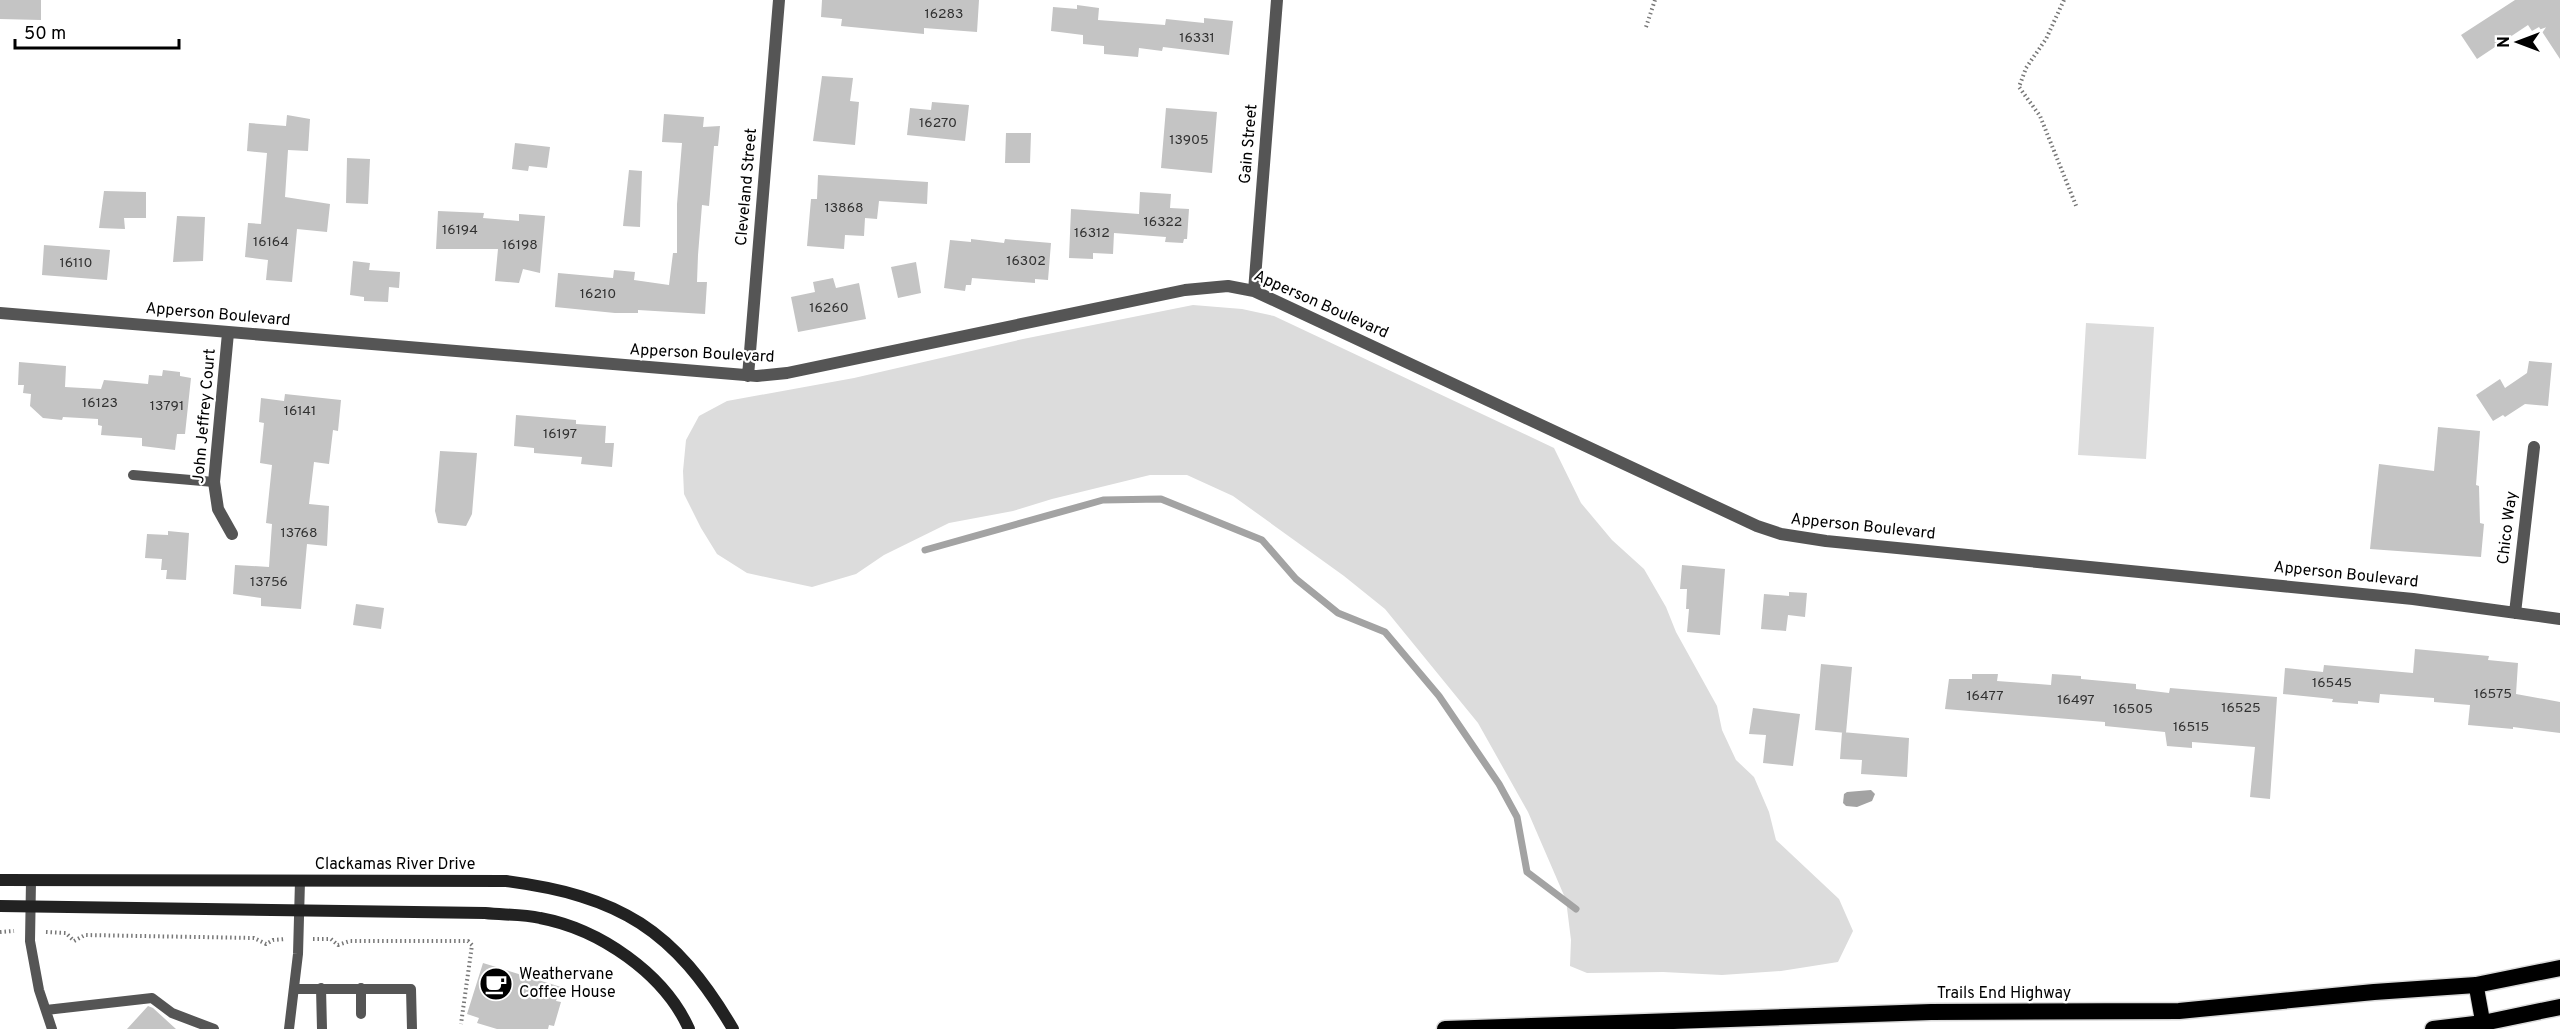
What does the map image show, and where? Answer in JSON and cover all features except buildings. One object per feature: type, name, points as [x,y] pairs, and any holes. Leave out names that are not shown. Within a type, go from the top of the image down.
[{"type":"highway","name":"Trails End Highway","points":[[1444,1029],[1931,1012],[2179,1011],[2374,992],[2476,985],[2560,968]]},
{"type":"highway","points":[[2433,1029],[2483,1026],[2560,1007]]},
{"type":"main road","name":"Clackamas River Drive","points":[[0,880],[506,881],[550,887],[591,899],[628,914],[683,957],[733,1029]]},
{"type":"main road","points":[[0,906],[485,913],[539,917],[566,925],[633,960],[681,1011],[689,1029]]},
{"type":"main road","points":[[2476,985],[2483,1026]]},
{"type":"street","name":"Cleveland Street","points":[[748,376],[778,0]]},
{"type":"street","name":"Gain Street","points":[[1254,291],[1277,0]]},
{"type":"street","name":"Apperson Boulevard","points":[[0,313],[748,376],[787,373],[1185,290],[1228,286],[1254,291],[1736,516],[1781,534],[1826,541],[2390,596],[2560,619]]},
{"type":"street","name":"John Jeffrey Court","points":[[228,333],[214,482],[218,509],[231,534]]},
{"type":"street","name":"Chico Way","points":[[2515,613],[2534,447]]},
{"type":"lane","points":[[133,475],[214,482]]},
{"type":"lane","points":[[31,881],[30,931],[37,980],[52,1029]]},
{"type":"lane","points":[[289,1029],[298,938],[300,881]]},
{"type":"lane","points":[[321,988],[322,1029]]},
{"type":"lane","points":[[361,988],[361,1014]]},
{"type":"lane","points":[[294,989],[411,989],[412,1029]]},
{"type":"lane","points":[[46,1010],[152,998],[172,1013],[214,1029]]},
{"type":"path","points":[[1646,27],[1655,0]]},
{"type":"path","points":[[2064,0],[2046,39],[2026,68],[2019,87],[2040,116],[2077,208]]},
{"type":"path","points":[[0,932],[66,933],[74,941],[85,935],[254,938],[266,944],[273,940],[298,938],[331,939],[338,945],[350,941],[468,941],[472,945],[461,1024]]},
{"type":"shaded area","points":[[1193,305],[1242,309],[1274,316],[1554,448],[1581,503],[1612,540],[1644,569],[1666,607],[1676,632],[1717,706],[1722,730],[1736,760],[1754,777],[1769,812],[1776,840],[1839,899],[1853,931],[1838,962],[1781,971],[1722,975],[1663,972],[1587,973],[1570,966],[1571,940],[1566,900],[1528,812],[1478,723],[1385,609],[1344,576],[1233,496],[1187,475],[1150,475],[1013,511],[949,523],[884,555],[856,574],[812,587],[747,573],[717,554],[684,494],[683,471],[686,440],[699,416],[727,401],[854,378],[1023,339]]},
{"type":"shaded area","points":[[2086,323],[2154,327],[2146,459],[2078,455]]},
{"type":"shaded area","points":[[1871,790],[1875,794],[1872,801],[1857,807],[1846,806],[1843,803],[1844,794],[1847,792]]},
{"type":"waterway","points":[[925,550],[1103,500],[1161,499],[1262,540],[1296,579],[1338,613],[1385,632],[1439,696],[1499,784],[1517,817],[1527,872],[1576,909]]},
{"type":"place","name":"Weathervane Coffee House","points":[[496,984]]}]
